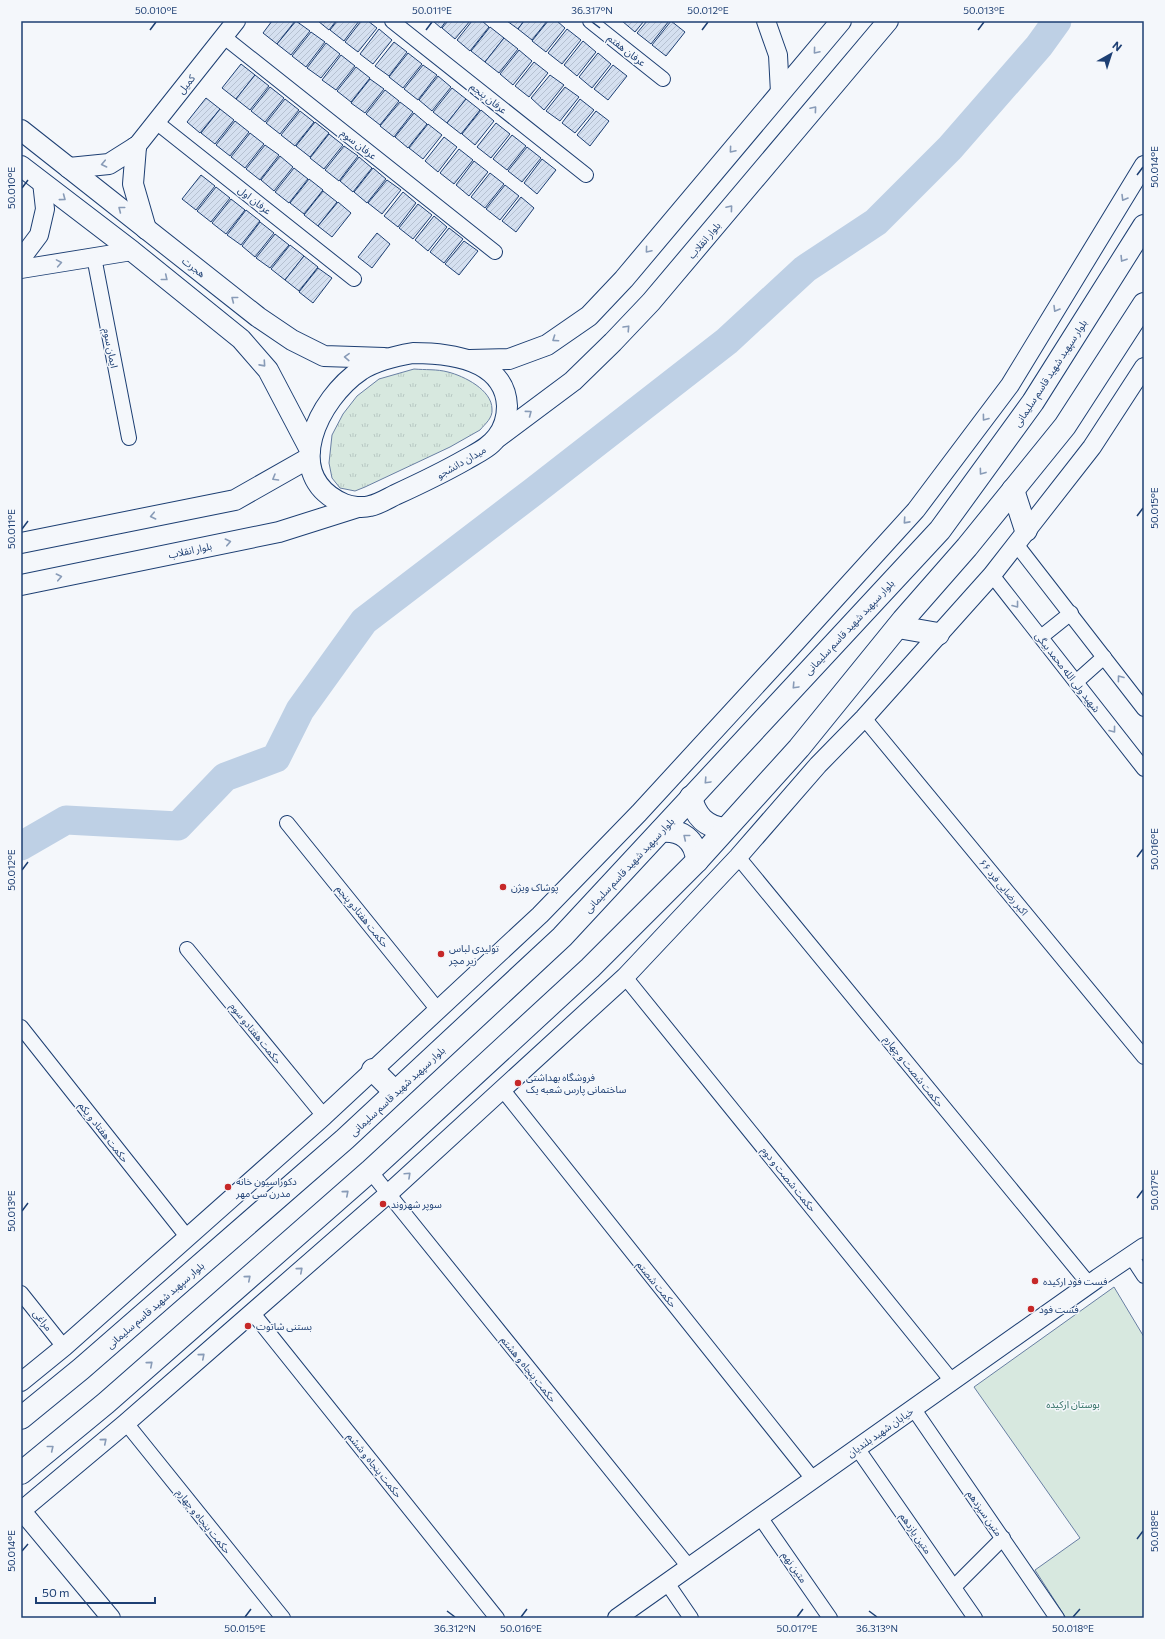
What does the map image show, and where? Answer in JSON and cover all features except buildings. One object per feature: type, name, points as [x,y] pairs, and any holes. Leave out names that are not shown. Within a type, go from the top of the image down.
[{"type":"main road","points":[[466,360],[509,359],[547,345],[589,316],[624,279],[841,21]]},
{"type":"main road","name":"بلوار انقلاب","points":[[498,437],[573,381],[651,302],[888,21]]},
{"type":"main road","name":"هجرت","points":[[21,130],[258,317],[292,340],[324,356],[386,358]]},
{"type":"main road","points":[[69,168],[108,164],[136,147]]},
{"type":"main road","points":[[136,147],[133,184],[146,229]]},
{"type":"main road","points":[[21,166],[132,251],[241,339],[268,370],[309,454],[317,482],[324,491],[346,504],[358,507]]},
{"type":"main road","name":"بلوار سپهبد شهید قاسم سلیمانی","points":[[21,1418],[81,1369],[345,1139],[562,937],[940,530],[1033,402],[1144,226]]},
{"type":"main road","points":[[21,1473],[112,1398],[370,1172],[590,968],[697,861],[799,748],[898,627],[967,547],[1065,426],[1144,304]]},
{"type":"main road","name":"میدان دانشجو","points":[[309,454],[313,433],[324,409],[341,387],[362,370],[386,358],[412,353],[433,353],[466,360],[489,370],[497,379],[507,402],[507,414],[504,426],[498,437],[490,446],[432,479],[370,506],[358,507]]},
{"type":"main road","points":[[21,543],[235,500],[309,454]]},
{"type":"main road","points":[[1013,490],[1021,537]]},
{"type":"main road","name":"بلوار انقلاب","points":[[21,585],[278,532],[358,507]]},
{"type":"main road","points":[[898,627],[938,634]]},
{"type":"main road","points":[[691,798],[695,810],[702,820],[709,825],[725,829]]},
{"type":"main road","points":[[660,831],[674,831],[686,837],[694,847],[697,861]]},
{"type":"main road","points":[[373,1070],[395,1092]]},
{"type":"street","name":"کمیل","points":[[136,147],[236,21]]},
{"type":"street","name":"عرفان پنجم","points":[[392,21],[586,175]]},
{"type":"street","name":"عرفان هفتم","points":[[590,21],[663,79]]},
{"type":"street","points":[[766,21],[778,55],[780,93]]},
{"type":"street","name":"عرفان سوم","points":[[224,37],[495,252]]},
{"type":"street","name":"عرفان اول","points":[[156,122],[354,279]]},
{"type":"street","points":[[21,1382],[64,1347],[324,1116],[540,915],[639,813],[916,510],[1010,385],[1144,165]]},
{"type":"street","points":[[21,259],[39,235],[45,209],[42,182]]},
{"type":"street","points":[[21,270],[132,251]]},
{"type":"street","name":"ایمان سوم","points":[[94,257],[129,438]]},
{"type":"street","points":[[111,1618],[21,1511],[126,1423],[388,1194],[625,977],[738,857],[818,765],[864,718],[992,575],[1092,447],[1144,367]]},
{"type":"street","points":[[1021,537],[1071,613],[1144,709]]},
{"type":"street","name":"شهید ولی الله محمد بیگی","points":[[992,575],[1144,769]]},
{"type":"street","points":[[1041,637],[1071,613]]},
{"type":"street","points":[[1076,682],[1104,657]]},
{"type":"street","name":"۶۶ اکبر رضایی فرد","points":[[864,718],[1144,1057]]},
{"type":"street","name":"حکمت هفتادو پنجم","points":[[287,823],[438,1010]]},
{"type":"street","name":"حکمت شصت و چهارم","points":[[738,857],[1089,1284]]},
{"type":"street","name":"حکمت هفتادو سوم","points":[[187,949],[324,1116]]},
{"type":"street","name":"حکمت شصت و دوم","points":[[625,977],[952,1381]]},
{"type":"street","name":"حکمت هفتاد و یکم","points":[[21,1027],[188,1238]]},
{"type":"street","name":"حکمت شصتم","points":[[502,1089],[813,1479]]},
{"type":"street","name":"حکمت پنجاه و هشتم","points":[[370,1172],[689,1567]]},
{"type":"street","points":[[1138,1251],[1144,1276]]},
{"type":"street","name":"خیابان شهید بلندیان","points":[[617,1618],[1089,1284],[1138,1251]]},
{"type":"street","name":"مراغی","points":[[21,1293],[64,1347]]},
{"type":"street","name":"حکمت پنجاه و ششم","points":[[252,1312],[497,1618]]},
{"type":"street","name":"متین سیزدهم","points":[[913,1408],[1057,1618]]},
{"type":"street","name":"حکمت پنجاه و چهارم","points":[[126,1423],[283,1618]]},
{"type":"street","name":"متین یازدهم","points":[[857,1448],[975,1618]]},
{"type":"street","name":"متین نهم","points":[[760,1517],[830,1618]]},
{"type":"street","points":[[954,1587],[1003,1538]]},
{"type":"street","points":[[667,1583],[691,1618]]},
{"type":"green space","points":[[414,369],[448,372],[469,380],[482,390],[491,402],[492,412],[490,418],[480,430],[450,447],[365,487],[355,491],[340,488],[332,478],[329,463],[332,435],[343,414],[357,396],[379,379]]},
{"type":"green space","name":"بوستان ارکیده","points":[[1114,1287],[1144,1337],[1144,1618],[1066,1618],[1035,1570],[1080,1538],[974,1387]]},
{"type":"waterway","points":[[21,846],[66,820],[178,826],[225,777],[276,758],[300,710],[364,621],[727,341],[805,269],[876,222],[950,148],[1039,46],[1057,21]]},
{"type":"place","name":"پوشاک ویژن","points":[[503,887]]},
{"type":"place","name":"تولیدی لباس زیر مچر","points":[[441,954]]},
{"type":"place","name":"فروشگاه بهداشتی ساختمانی پارس شعبه یک","points":[[518,1083]]},
{"type":"place","name":"دکوراسیون خانه مدرن سی مهر","points":[[228,1187]]},
{"type":"place","name":"سوپر شهروند","points":[[383,1204]]},
{"type":"place","name":"فست فود ارکیده","points":[[1035,1281]]},
{"type":"place","name":"فست فود","points":[[1031,1309]]},
{"type":"place","name":"بستنی شاتوت","points":[[248,1326]]}]
